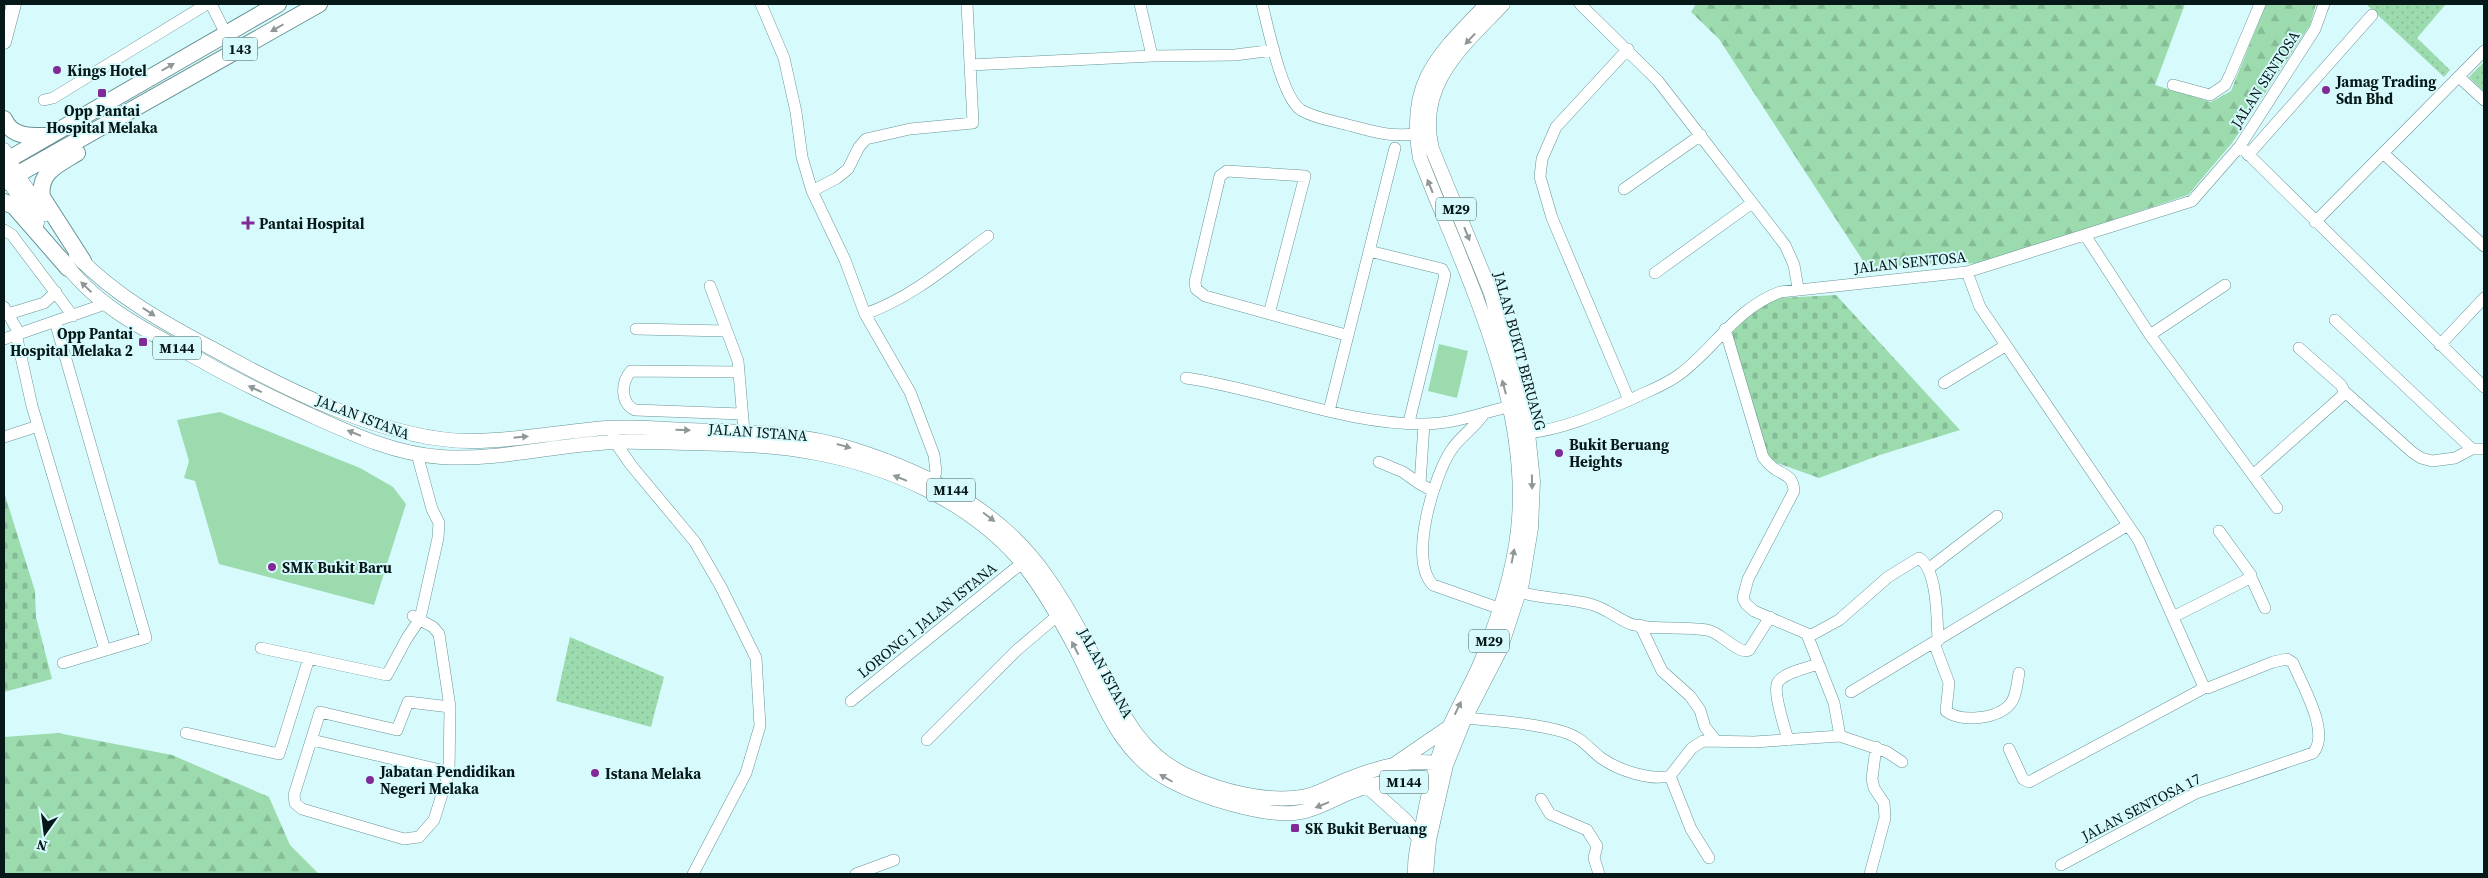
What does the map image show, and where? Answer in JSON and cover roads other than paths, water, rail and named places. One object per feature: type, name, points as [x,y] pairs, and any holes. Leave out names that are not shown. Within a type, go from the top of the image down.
[{"type":"highway","name":"143","points":[[7,169],[50,136],[278,4]]},
{"type":"highway","name":"143","points":[[7,169],[161,95],[319,4]]},
{"type":"highway","points":[[75,264],[42,197],[40,187],[44,177],[49,170],[142,112],[161,95]]},
{"type":"highway","points":[[4,119],[16,132],[29,136],[50,136]]},
{"type":"highway","points":[[4,202],[14,206],[75,264]]},
{"type":"main road","points":[[4,42],[14,4]]},
{"type":"main road","name":"JALAN BUKIT BERUANG","points":[[1487,4],[1448,45],[1433,66],[1417,106],[1415,134],[1420,158],[1484,317],[1515,405]]},
{"type":"main road","name":"JALAN BUKIT BERUANG","points":[[1441,764],[1500,650],[1519,592],[1531,528],[1533,481],[1521,434],[1491,292],[1432,149],[1428,133],[1432,96],[1441,74],[1454,56],[1503,4]]},
{"type":"main road","name":"JALAN ISTANA","points":[[7,169],[68,246],[75,264],[105,304],[235,380],[358,435],[417,454],[475,458],[615,442],[736,444],[807,452],[870,467],[931,485],[980,524],[1022,563],[1057,616],[1109,717],[1128,747],[1152,770],[1168,780],[1205,796],[1242,807],[1294,813],[1312,809],[1367,786],[1392,782],[1436,783]]},
{"type":"main road","name":"JALAN ISTANA","points":[[75,264],[177,330],[240,364],[313,400],[399,430],[446,439],[474,441],[612,428],[744,432],[819,440],[891,462],[992,518],[1022,545],[1047,576],[1075,622],[1118,709],[1135,735],[1156,757],[1173,768],[1201,780],[1244,794],[1277,798],[1302,797],[1360,774],[1395,764],[1441,764]]},
{"type":"main road","points":[[350,414],[379,432],[408,441],[414,447],[417,454],[422,448],[431,446],[473,446],[499,439]]},
{"type":"main road","name":"JALAN BUKIT BERUANG","points":[[1415,874],[1419,838],[1436,783],[1449,727],[1480,663],[1501,609],[1518,530],[1521,434]]},
{"type":"main road","points":[[1395,764],[1449,727]]},
{"type":"main road","name":"JALAN BUKIT BERUANG","points":[[1426,874],[1436,783]]},
{"type":"main road","points":[[1367,786],[1406,821],[1419,838]]},
{"type":"street","points":[[44,100],[53,98],[209,4],[226,34]]},
{"type":"street","points":[[761,4],[784,58],[796,112],[802,157],[812,191],[845,260],[865,314],[910,392],[934,454],[936,464],[931,485]]},
{"type":"street","points":[[812,191],[837,178],[848,169],[859,147],[866,139],[910,129],[971,124],[973,119],[967,4]]},
{"type":"street","points":[[1140,4],[1152,56]]},
{"type":"street","points":[[1262,4],[1289,96],[1299,109],[1314,116],[1394,136],[1415,134]]},
{"type":"street","points":[[1580,4],[1628,49],[1658,81],[1701,135],[1790,255],[1798,288]]},
{"type":"street","points":[[2173,85],[2210,94],[2221,88],[2230,76],[2260,4]]},
{"type":"street","name":"JALAN SENTOSA","points":[[1521,434],[1558,429],[1578,422],[1629,400],[1680,374],[1725,329],[1766,297],[1798,288],[1967,272],[2192,201],[2244,150],[2314,29],[2324,4]]},
{"type":"street","points":[[2372,15],[2244,150],[2484,387]]},
{"type":"street","points":[[1628,49],[1556,127],[1542,159],[1540,177],[1552,218],[1629,400]]},
{"type":"street","points":[[970,65],[1152,56],[1235,55],[1274,50]]},
{"type":"street","points":[[2315,222],[2484,51]]},
{"type":"street","points":[[2459,76],[2484,100]]},
{"type":"street","points":[[1624,189],[1701,135]]},
{"type":"street","points":[[1329,411],[1346,335],[1395,148]]},
{"type":"street","points":[[2383,153],[2484,246]]},
{"type":"street","points":[[1269,314],[1305,176],[1232,171],[1220,176],[1195,282],[1196,289],[1205,296],[1269,314],[1346,335]]},
{"type":"street","points":[[1655,273],[1752,203]]},
{"type":"street","points":[[4,230],[12,235],[73,316]]},
{"type":"street","points":[[2085,235],[2150,335],[2277,508]]},
{"type":"street","points":[[865,314],[888,306],[908,294],[988,236]]},
{"type":"street","points":[[1369,251],[1442,269],[1445,275],[1408,422]]},
{"type":"street","points":[[1967,272],[1980,307],[2139,542],[2203,685],[2206,687],[2029,782],[2024,779],[2009,749]]},
{"type":"street","points":[[2150,335],[2225,285]]},
{"type":"street","points":[[710,286],[738,361],[744,432]]},
{"type":"street","points":[[56,292],[44,303],[6,310],[18,334],[38,426],[105,650]]},
{"type":"street","points":[[2440,345],[2484,298]]},
{"type":"street","points":[[4,339],[105,304]]},
{"type":"street","points":[[2335,320],[2472,449]]},
{"type":"street","points":[[55,321],[146,638],[63,663]]},
{"type":"street","points":[[636,329],[726,331]]},
{"type":"street","points":[[1725,329],[1763,457],[1794,482],[1794,491],[1743,591],[1746,604],[1754,611],[1810,635]]},
{"type":"street","points":[[1944,383],[2005,346]]},
{"type":"street","points":[[2299,348],[2341,385],[2344,391],[2421,458],[2443,460],[2472,449],[2484,449]]},
{"type":"street","points":[[739,372],[631,371],[624,390],[624,400],[630,408],[640,411],[742,414]]},
{"type":"street","points":[[1186,378],[1225,384],[1372,422],[1424,424],[1455,421],[1515,405]]},
{"type":"street","points":[[2253,475],[2336,402],[2344,391]]},
{"type":"street","points":[[1483,415],[1452,448],[1436,480],[1422,547],[1429,582],[1501,609]]},
{"type":"street","points":[[1420,484],[1424,424]]},
{"type":"street","points":[[4,437],[38,426]]},
{"type":"street","points":[[612,428],[615,442],[631,465],[695,542],[721,587],[756,658],[760,726],[746,773],[693,874]]},
{"type":"street","points":[[261,648],[386,675],[415,621],[431,537],[432,509],[417,454]]},
{"type":"street","points":[[1379,462],[1403,472],[1420,484],[1433,490]]},
{"type":"street","points":[[1928,569],[1997,516]]},
{"type":"street","points":[[1851,692],[2128,525]]},
{"type":"street","points":[[2219,531],[2238,555],[2251,577],[2264,608]]},
{"type":"street","points":[[1840,736],[1834,703],[1808,640],[1810,635],[1839,620],[1888,577],[1919,558],[1928,569],[1937,610],[1936,642],[1947,676],[1946,711],[1952,716],[1975,718],[2001,711],[2011,704],[2015,696],[2018,673]]},
{"type":"street","name":"LORONG 1 JALAN ISTANA","points":[[851,701],[1022,563]]},
{"type":"street","points":[[2173,617],[2251,577]]},
{"type":"street","points":[[1519,592],[1542,598],[1589,603],[1604,608],[1627,622],[1640,626],[1716,632],[1745,652],[1749,650],[1770,617]]},
{"type":"street","points":[[927,740],[1017,650],[1057,616]]},
{"type":"street","points":[[415,621],[433,627],[439,634],[450,707],[450,772],[434,820],[419,837],[404,839],[302,809],[295,803],[294,795],[320,712],[397,730],[408,702],[450,707]]},
{"type":"street","points":[[1640,626],[1662,671],[1690,696],[1700,710],[1705,727],[1716,740]]},
{"type":"street","points":[[186,733],[279,754],[309,658]]},
{"type":"street","name":"JALAN SENTOSA 17","points":[[2061,865],[2196,793],[2313,753],[2319,746],[2318,725],[2293,663],[2287,659],[2273,662],[2206,687]]},
{"type":"street","points":[[1788,740],[1777,700],[1777,684],[1786,676],[1818,664]]},
{"type":"street","points":[[1466,718],[1537,726],[1564,732],[1585,742],[1599,756],[1618,767],[1658,777],[1670,776],[1692,748],[1703,741],[1716,740],[1754,742],[1840,736],[1876,747],[1902,762]]},
{"type":"street","points":[[312,740],[450,772]]},
{"type":"street","points":[[1870,874],[1884,818],[1884,803],[1874,788],[1872,779],[1876,747]]},
{"type":"street","points":[[1670,776],[1690,829],[1709,858]]},
{"type":"street","points":[[1541,800],[1550,814],[1587,830],[1597,846],[1594,858],[1599,874]]},
{"type":"street","points":[[856,874],[894,860]]},
{"type":"place","name":"Kings Hotel","points":[[57,70]]},
{"type":"place","name":"Jamag Trading Sdn Bhd","points":[[2326,90]]},
{"type":"place","name":"Opp Pantai Hospital Melaka","points":[[102,93]]},
{"type":"place","name":"Pantai Hospital","points":[[248,223]]},
{"type":"place","name":"Opp Pantai Hospital Melaka 2","points":[[143,342]]},
{"type":"place","name":"Bukit Beruang Heights","points":[[1559,453]]},
{"type":"place","name":"SMK Bukit Baru","points":[[272,567]]},
{"type":"place","name":"Istana Melaka","points":[[595,773]]},
{"type":"place","name":"Jabatan Pendidikan Negeri Melaka","points":[[370,780]]},
{"type":"place","name":"SK Bukit Beruang","points":[[1295,828]]}]
